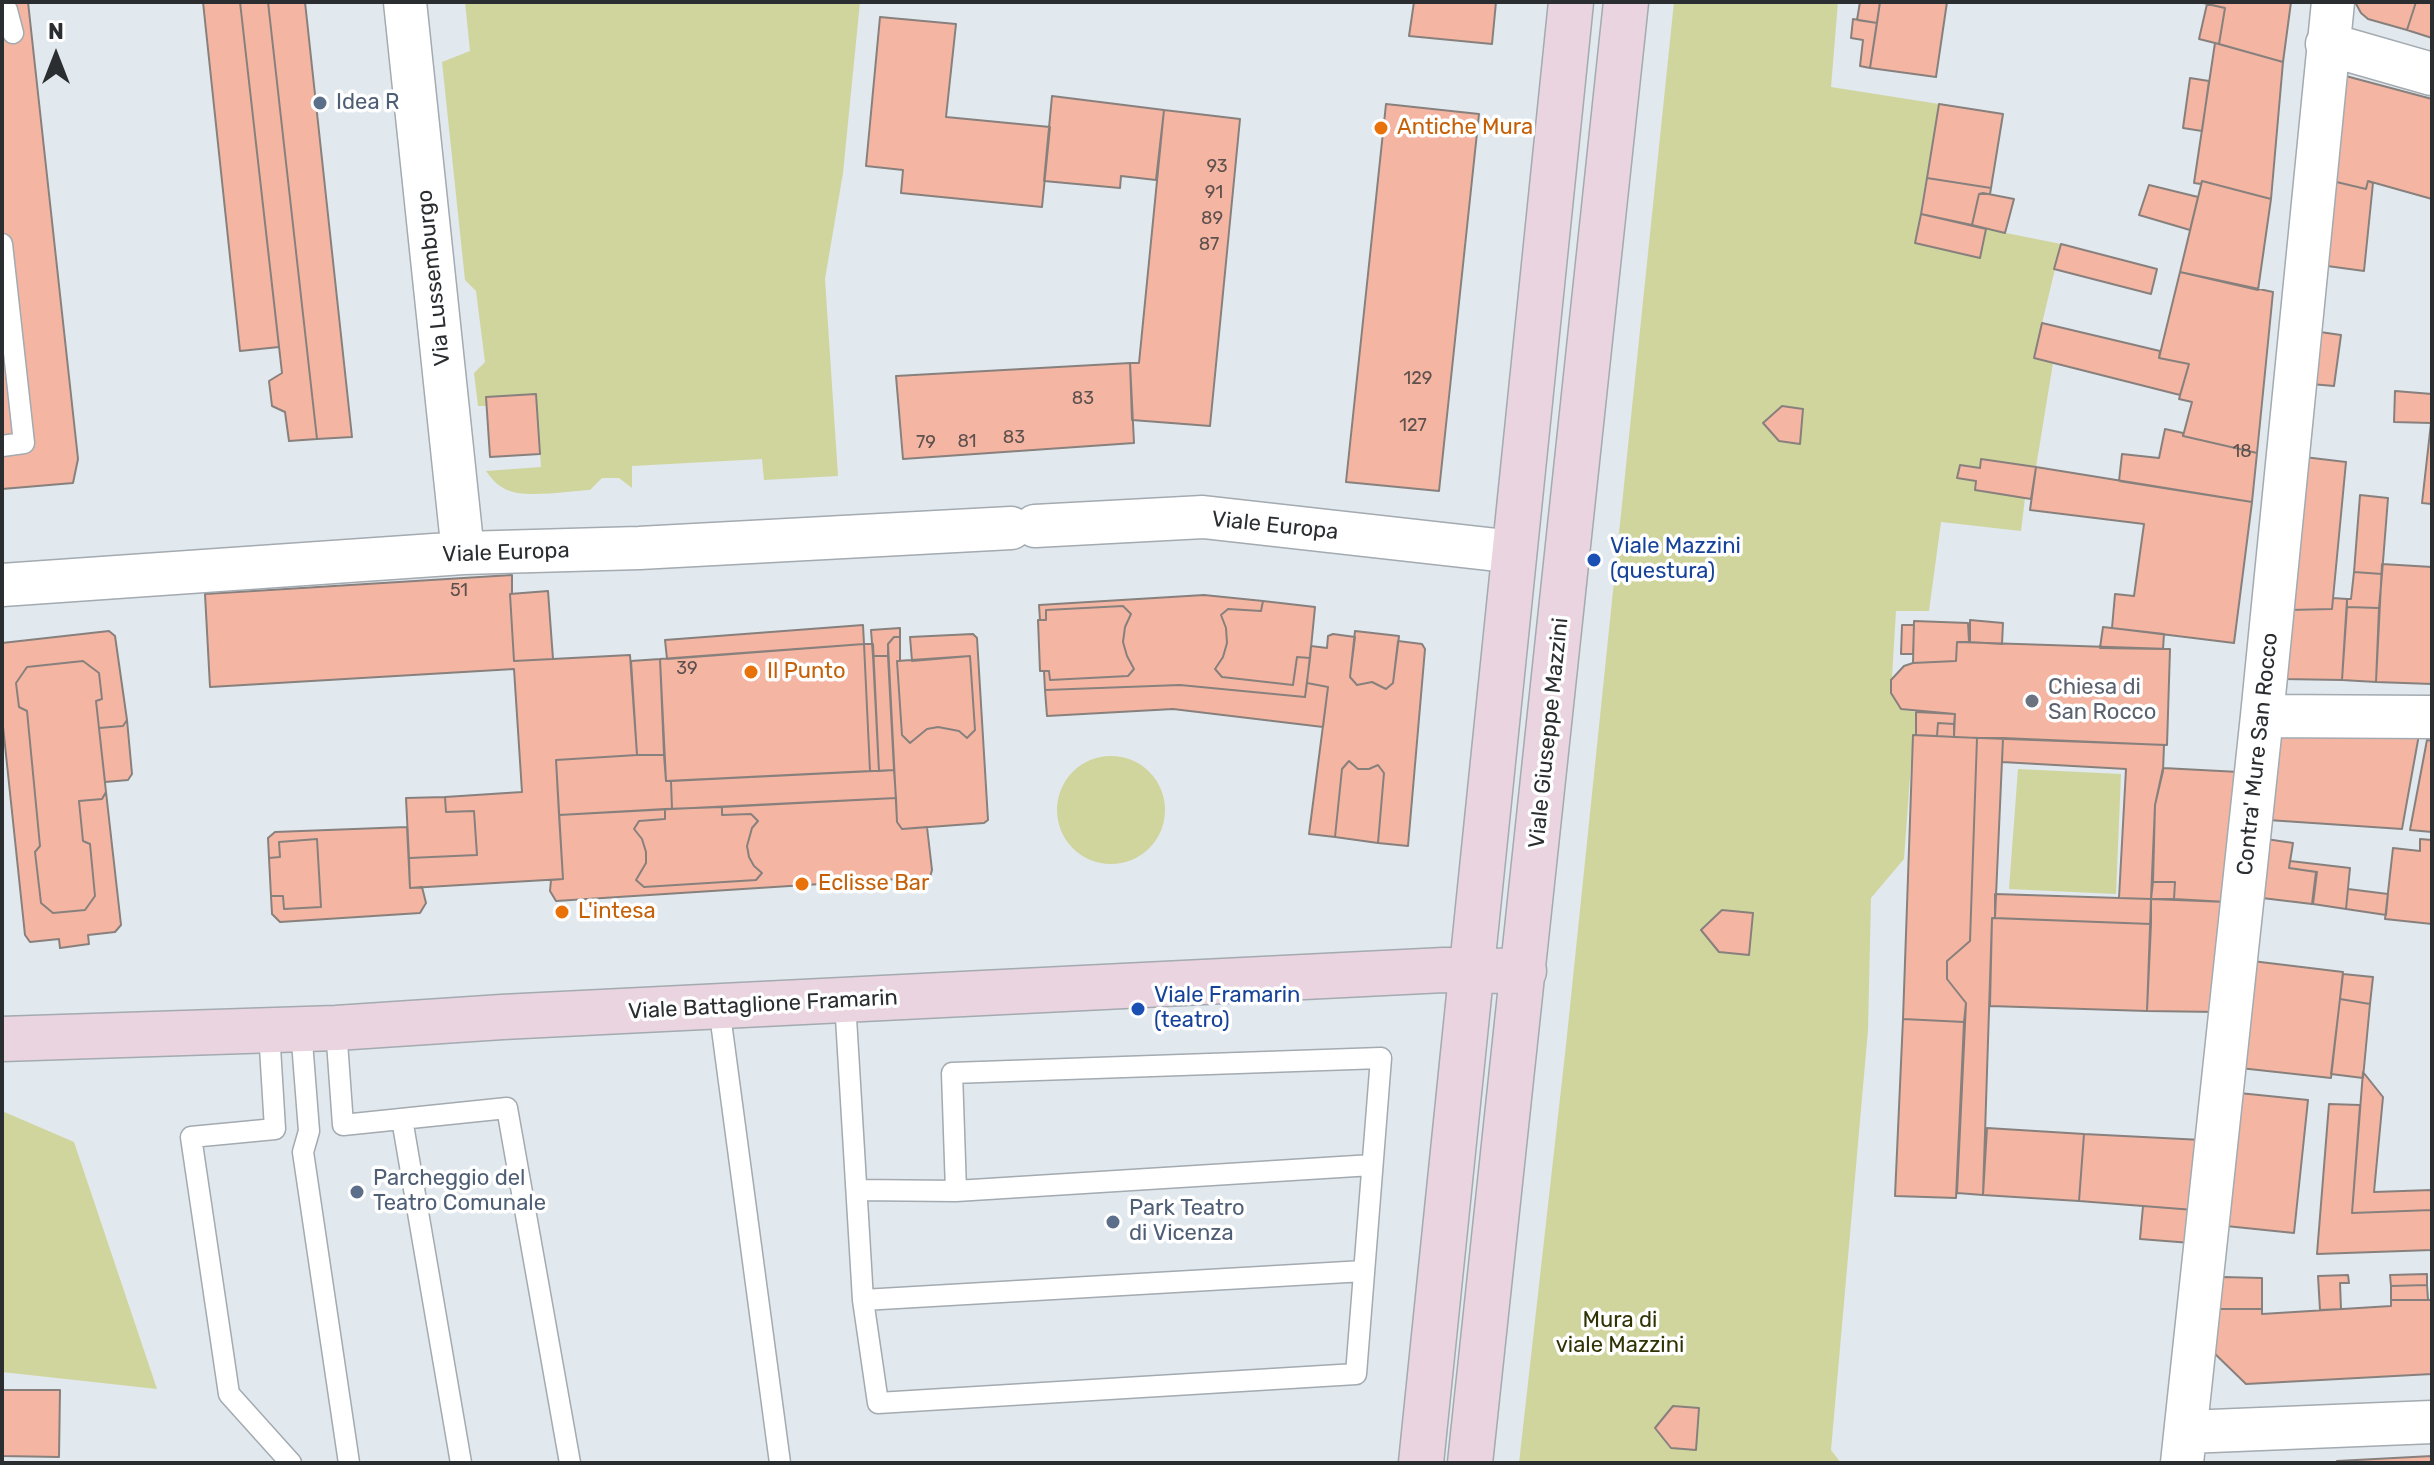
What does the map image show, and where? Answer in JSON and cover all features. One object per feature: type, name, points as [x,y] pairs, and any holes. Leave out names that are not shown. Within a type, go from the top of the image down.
[{"type":"main road","points":[[1421,1463],[1571,2]]},
{"type":"main road","name":"Viale Giuseppe Mazzini","points":[[1470,1463],[1626,2]]},
{"type":"main road","name":"Viale Battaglione Framarin","points":[[2,1039],[302,1029],[1444,970],[1524,971]]},
{"type":"street","name":"Via Lussemburgo","points":[[405,2],[463,553]]},
{"type":"street","name":"Contra' Mure San Rocco","points":[[2184,1448],[2262,716],[2251,670],[2333,2]]},
{"type":"street","points":[[2327,44],[2432,74]]},
{"type":"street","name":"Viale Europa","points":[[2,585],[463,553],[639,548],[1203,517],[1515,552]]},
{"type":"street","points":[[2262,716],[2432,717]]},
{"type":"street","points":[[2184,1448],[2432,1422]]},
{"type":"lane","points":[[2,2],[13,33]]},
{"type":"lane","points":[[2,244],[24,443],[2,446]]},
{"type":"lane","points":[[845,1001],[863,1300],[878,1403],[1356,1374],[1381,1058],[952,1073],[956,1191]]},
{"type":"lane","points":[[719,1007],[780,1463]]},
{"type":"lane","points":[[302,1029],[343,1125],[507,1108],[570,1463]]},
{"type":"lane","points":[[291,1463],[229,1394],[191,1137],[275,1129],[302,1029]]},
{"type":"lane","points":[[302,1029],[309,1131],[303,1152],[349,1463]]},
{"type":"lane","points":[[402,1119],[461,1463]]},
{"type":"lane","points":[[857,1190],[956,1191],[1372,1165]]},
{"type":"lane","points":[[863,1300],[1364,1271]]},
{"type":"green space","points":[[465,2],[860,2],[843,173],[825,279],[838,476],[764,480],[762,459],[632,466],[632,488],[619,478],[602,478],[590,490],[523,494],[505,489],[486,471],[541,467],[536,394],[486,397],[486,406],[478,406],[474,373],[485,362],[476,291],[465,280],[442,62],[470,51]]},
{"type":"green space","name":"Mura di viale Mazzini","points":[[1674,2],[1838,2],[1831,87],[1939,104],[1915,243],[1979,258],[1986,229],[2061,244],[2034,357],[2053,363],[2036,467],[1981,459],[1980,468],[1960,465],[1957,478],[1976,481],[1976,490],[2025,498],[2021,531],[1941,522],[1929,611],[1896,611],[1891,693],[1901,709],[1916,712],[1916,735],[1913,736],[1904,859],[1871,898],[1868,1030],[1831,1450],[1841,1463],[1519,1463],[1566,1045]],"holes":[[[1782,407],[1803,409],[1800,444],[1779,441],[1763,423]],[[1722,910],[1752,913],[1749,955],[1719,952],[1701,931]],[[1698,1408],[1696,1450],[1671,1448],[1655,1428]]]},
{"type":"green space","points":[[1111,756],[1132,760],[1149,772],[1161,789],[1165,810],[1161,831],[1149,848],[1132,860],[1111,864],[1090,860],[1073,848],[1061,831],[1057,810],[1061,789],[1073,772],[1090,760]]},
{"type":"green space","points":[[2018,769],[2121,774],[2116,894],[2009,889]]},
{"type":"green space","points":[[2,1111],[74,1142],[157,1389],[2,1372]]},
{"type":"building","points":[[2,2],[28,2],[78,459],[73,483],[2,489]]},
{"type":"building","points":[[203,2],[240,2],[279,347],[240,351]]},
{"type":"building","points":[[240,2],[268,2],[317,439],[289,441],[285,412],[272,406],[269,381],[282,373]]},
{"type":"building","points":[[268,2],[305,2],[352,437],[317,439]]},
{"type":"building","points":[[1414,2],[1496,2],[1492,44],[1409,36]]},
{"type":"building","points":[[1860,2],[1880,2],[1877,23],[1857,20]]},
{"type":"building","points":[[1880,2],[1947,2],[1936,77],[1870,68]]},
{"type":"building","points":[[2199,2],[2291,2],[2283,62],[2219,44],[2225,8]]},
{"type":"building","points":[[2355,2],[2416,2],[2407,30],[2368,19]]},
{"type":"building","points":[[2416,2],[2432,2],[2432,38],[2407,30]]},
{"type":"building","points":[[2207,4],[2225,8],[2219,44],[2199,39]]},
{"type":"building","points":[[880,17],[956,24],[946,117],[1050,127],[1042,207],[901,193],[903,170],[866,166]]},
{"type":"building","points":[[1853,19],[1877,23],[1870,68],[1860,66],[1863,40],[1851,38]]},
{"type":"building","points":[[2215,43],[2283,62],[2271,199],[2202,181],[2201,184],[2194,183]]},
{"type":"building","points":[[2342,75],[2432,99],[2432,199],[2368,181],[2366,189],[2328,180]]},
{"type":"building","points":[[2190,78],[2209,81],[2202,131],[2183,128]]},
{"type":"building","points":[[1052,96],[1164,110],[1156,180],[1121,176],[1120,188],[1044,181]]},
{"type":"building","points":[[1386,104],[1479,114],[1439,491],[1346,482]]},
{"type":"building","points":[[1939,104],[2003,114],[1991,188],[1927,178]]},
{"type":"building","points":[[1164,110],[1240,119],[1210,426],[1132,420],[1130,363],[1139,363]]},
{"type":"building","points":[[1927,178],[1991,188],[1990,194],[1979,194],[1972,225],[1921,214]]},
{"type":"building","points":[[2328,180],[2366,189],[2368,181],[2373,183],[2364,271],[2320,265]]},
{"type":"building","points":[[2202,181],[2271,199],[2258,290],[2180,272]]},
{"type":"building","points":[[2149,185],[2198,197],[2190,230],[2139,215]]},
{"type":"building","points":[[1979,194],[2014,199],[2005,233],[1972,225]]},
{"type":"building","points":[[1921,214],[1986,229],[1980,258],[1915,243]]},
{"type":"building","points":[[2061,244],[2157,269],[2151,294],[2054,269]]},
{"type":"building","points":[[2180,272],[2273,292],[2257,453],[2183,436],[2192,402],[2179,399],[2189,364],[2159,358]]},
{"type":"building","points":[[2042,323],[2160,351],[2159,358],[2189,364],[2180,395],[2034,358]]},
{"type":"building","points":[[2320,332],[2341,335],[2334,386],[2311,384]]},
{"type":"building","points":[[1130,363],[1134,443],[903,459],[896,376]]},
{"type":"building","points":[[2395,391],[2432,394],[2431,423],[2394,422]]},
{"type":"building","points":[[536,394],[540,454],[490,457],[486,397]]},
{"type":"building","points":[[1782,406],[1803,409],[1800,444],[1779,441],[1763,423]]},
{"type":"building","points":[[2432,414],[2432,504],[2422,503]]},
{"type":"building","points":[[2165,429],[2257,453],[2252,502],[2119,481],[2122,454],[2159,458]]},
{"type":"building","points":[[2304,457],[2346,462],[2332,609],[2289,610]]},
{"type":"building","points":[[1981,459],[2036,467],[2031,499],[1975,490],[1976,481],[1957,478],[1960,465],[1980,468]]},
{"type":"building","points":[[2036,467],[2252,502],[2234,643],[2112,628],[2115,594],[2134,596],[2144,524],[2030,510]]},
{"type":"building","points":[[2360,495],[2388,498],[2382,574],[2354,572]]},
{"type":"building","points":[[2382,564],[2432,567],[2432,684],[2376,682]]},
{"type":"building","points":[[2354,572],[2382,574],[2379,608],[2347,607]]},
{"type":"building","points":[[512,575],[510,594],[514,661],[630,655],[637,755],[556,760],[563,879],[410,888],[409,858],[477,855],[474,811],[446,812],[445,797],[522,792],[514,669],[210,687],[205,594]]},
{"type":"building","points":[[548,591],[553,659],[514,661],[510,594]]},
{"type":"building","points":[[1204,595],[1263,601],[1261,611],[1228,609],[1221,615],[1227,643],[1215,669],[1222,677],[1293,685],[1297,657],[1310,658],[1305,697],[1180,685],[1045,690],[1044,671],[1049,671],[1050,680],[1128,676],[1134,669],[1123,642],[1131,614],[1123,606],[1046,610],[1046,620],[1040,620],[1039,605]]},
{"type":"building","points":[[2333,598],[2347,599],[2342,680],[2283,679],[2289,610],[2332,609]]},
{"type":"building","points":[[1263,601],[1315,607],[1310,658],[1297,657],[1293,685],[1222,677],[1215,669],[1227,643],[1221,615],[1228,609],[1261,611]]},
{"type":"building","points":[[1123,606],[1131,614],[1123,642],[1134,669],[1128,676],[1050,680],[1049,671],[1040,671],[1038,620],[1046,620],[1046,610]]},
{"type":"building","points":[[2347,607],[2379,608],[2376,682],[2342,680]]},
{"type":"building","points":[[1970,620],[2003,623],[2002,644],[1970,642]]},
{"type":"building","points":[[1914,621],[1968,623],[1969,642],[1957,642],[1956,661],[1913,663]]},
{"type":"building","points":[[863,625],[864,644],[667,659],[665,640]]},
{"type":"building","points":[[1902,625],[1914,625],[1913,654],[1901,654]]},
{"type":"building","points":[[2103,627],[2164,634],[2163,649],[2100,648]]},
{"type":"building","points":[[900,628],[900,637],[894,637],[888,644],[888,656],[873,656],[871,630]]},
{"type":"building","points":[[109,631],[115,636],[127,720],[123,726],[99,728],[96,701],[102,699],[99,673],[83,661],[27,667],[16,683],[19,707],[27,711],[40,846],[35,852],[41,903],[53,913],[85,910],[95,896],[90,844],[83,841],[79,801],[102,799],[106,792],[121,925],[115,932],[88,935],[89,944],[60,948],[59,939],[30,942],[25,935],[2,717],[2,643]]},
{"type":"building","points":[[1355,631],[1399,636],[1393,683],[1386,689],[1372,682],[1357,685],[1350,677]]},
{"type":"building","points":[[973,634],[977,638],[988,820],[984,823],[902,829],[897,822],[888,644],[894,637],[900,637],[900,661],[897,661],[902,735],[910,743],[927,729],[938,727],[959,731],[967,738],[975,730],[970,656],[912,661],[910,637]]},
{"type":"building","points":[[1328,636],[1355,637],[1350,677],[1357,685],[1372,682],[1386,689],[1393,683],[1398,641],[1422,644],[1425,649],[1408,846],[1378,843],[1384,773],[1378,765],[1358,769],[1349,761],[1342,769],[1335,837],[1309,834],[1328,687],[1307,683],[1311,646],[1327,648]]},
{"type":"building","name":"Chiesa di San Rocco","points":[[1957,642],[2170,649],[2167,745],[1954,737],[1955,714],[1901,709],[1891,693],[1891,680],[1904,666],[1913,663],[1956,661]]},
{"type":"building","points":[[864,644],[873,644],[879,771],[870,771]]},
{"type":"building","points":[[864,644],[870,771],[666,781],[660,659]]},
{"type":"building","points":[[873,656],[888,656],[894,770],[879,771]]},
{"type":"building","points":[[970,656],[975,730],[967,738],[959,731],[938,727],[927,729],[910,743],[902,735],[897,661]]},
{"type":"building","points":[[660,659],[664,755],[637,755],[631,661]]},
{"type":"building","points":[[83,661],[99,673],[102,699],[96,701],[106,792],[102,799],[79,801],[83,841],[90,844],[95,896],[85,910],[53,913],[41,903],[35,852],[40,846],[27,711],[19,707],[16,683],[27,667]]},
{"type":"building","points":[[1307,683],[1328,687],[1323,727],[1173,709],[1047,716],[1045,690],[1180,685],[1305,697]]},
{"type":"building","points":[[1916,712],[1955,714],[1954,724],[1938,723],[1937,736],[1916,735]]},
{"type":"building","points":[[127,720],[132,774],[128,780],[105,782],[99,728],[123,726]]},
{"type":"building","points":[[1938,723],[1954,724],[1954,737],[1937,736]]},
{"type":"building","points":[[2279,723],[2420,729],[2402,829],[2268,820]]},
{"type":"building","points":[[1913,735],[1977,738],[1970,941],[1947,961],[1947,979],[1966,1003],[1964,1022],[1903,1019]]},
{"type":"building","points":[[1977,738],[2003,738],[1995,918],[1992,918],[1983,1195],[1957,1193],[1966,1003],[1947,979],[1947,961],[1970,941]]},
{"type":"building","points":[[2003,738],[2164,745],[2163,771],[2155,805],[2151,899],[2119,898],[2126,769],[2002,762]]},
{"type":"building","points":[[2427,740],[2432,741],[2432,832],[2410,830]]},
{"type":"building","points":[[664,755],[666,781],[671,781],[672,809],[559,815],[556,760]]},
{"type":"building","points":[[1349,761],[1358,769],[1378,765],[1384,773],[1378,843],[1335,837],[1342,769]]},
{"type":"building","points":[[2163,768],[2239,772],[2227,902],[2174,899],[2175,882],[2153,882],[2155,805]]},
{"type":"building","points":[[894,770],[896,798],[672,809],[671,781]]},
{"type":"building","points":[[445,797],[446,812],[474,811],[477,855],[409,858],[406,798]]},
{"type":"building","points":[[896,798],[897,822],[902,829],[927,827],[932,870],[930,877],[556,901],[550,891],[551,880],[563,879],[559,815],[665,809],[665,819],[639,821],[634,829],[642,839],[646,852],[646,863],[636,880],[644,887],[756,880],[762,873],[749,857],[747,846],[752,828],[758,821],[751,814],[722,815],[722,807]]},
{"type":"building","points":[[722,807],[722,815],[751,814],[758,821],[752,828],[747,846],[754,866],[762,873],[756,880],[644,887],[636,880],[646,863],[642,839],[634,829],[639,821],[665,819],[665,809]]},
{"type":"building","points":[[407,827],[410,888],[422,887],[426,903],[420,913],[280,922],[272,914],[271,896],[283,896],[284,909],[321,907],[317,839],[279,842],[280,857],[269,858],[268,838],[275,832]]},
{"type":"building","points":[[317,839],[321,907],[284,909],[283,896],[271,896],[269,858],[280,857],[279,842]]},
{"type":"building","points":[[2266,839],[2293,843],[2289,868],[2316,872],[2312,904],[2262,898]]},
{"type":"building","points":[[2420,839],[2432,840],[2432,924],[2385,919],[2393,848],[2420,851]]},
{"type":"building","points":[[2290,861],[2350,868],[2346,909],[2313,904],[2317,872],[2289,868]]},
{"type":"building","points":[[2153,882],[2175,882],[2174,899],[2151,899]]},
{"type":"building","points":[[2348,889],[2388,894],[2386,915],[2346,909]]},
{"type":"building","points":[[1995,894],[2151,899],[2151,924],[1995,918]]},
{"type":"building","points":[[2151,899],[2227,902],[2218,1012],[2147,1011]]},
{"type":"building","points":[[1722,910],[1753,913],[1749,955],[1719,952],[1701,930]]},
{"type":"building","points":[[1992,918],[2151,924],[2147,1011],[1990,1006]]},
{"type":"building","points":[[2252,961],[2343,972],[2331,1078],[2240,1068]]},
{"type":"building","points":[[2343,974],[2373,977],[2370,1004],[2340,999]]},
{"type":"building","points":[[2340,999],[2370,1004],[2363,1078],[2331,1074]]},
{"type":"building","points":[[1903,1019],[1964,1022],[1956,1198],[1895,1196]]},
{"type":"building","points":[[2363,1072],[2383,1097],[2374,1192],[2432,1190],[2432,1210],[2352,1213]]},
{"type":"building","points":[[2239,1093],[2308,1100],[2294,1233],[2226,1226]]},
{"type":"building","points":[[2329,1104],[2360,1105],[2352,1213],[2432,1210],[2432,1250],[2317,1254]]},
{"type":"building","points":[[1987,1128],[2084,1134],[2079,1201],[1983,1195]]},
{"type":"building","points":[[2084,1134],[2202,1140],[2194,1210],[2079,1201]]},
{"type":"building","points":[[2143,1206],[2194,1210],[2191,1243],[2140,1239]]},
{"type":"building","points":[[2427,1274],[2427,1285],[2391,1286],[2390,1275]]},
{"type":"building","points":[[2348,1275],[2349,1283],[2340,1283],[2341,1309],[2320,1310],[2318,1276]]},
{"type":"building","points":[[2223,1277],[2262,1278],[2262,1309],[2218,1309]]},
{"type":"building","points":[[2427,1285],[2428,1300],[2391,1300],[2391,1286]]},
{"type":"building","points":[[2391,1300],[2432,1300],[2432,1374],[2246,1384],[2211,1350],[2218,1309],[2262,1309],[2262,1314],[2391,1306]]},
{"type":"building","points":[[2,1390],[60,1390],[59,1457],[2,1456]]},
{"type":"building","points":[[1673,1406],[1699,1408],[1696,1450],[1671,1448],[1655,1428]]},
{"type":"building","points":[[2432,1456],[2432,1463],[2337,1463],[2337,1461]]},
{"type":"place","name":"Idea R","points":[[320,103]]},
{"type":"place","name":"Antiche Mura","points":[[1381,128]]},
{"type":"place","name":"Viale Mazzini (questura)","points":[[1594,560]]},
{"type":"place","name":"Il Punto","points":[[751,672]]},
{"type":"place","name":"Chiesa di San Rocco","points":[[2032,701]]},
{"type":"place","name":"Eclisse Bar","points":[[802,884]]},
{"type":"place","name":"L'intesa","points":[[562,912]]},
{"type":"place","name":"Viale Framarin (teatro)","points":[[1138,1009]]},
{"type":"place","name":"Parcheggio del Teatro Comunale","points":[[357,1192]]},
{"type":"place","name":"Park Teatro di Vicenza","points":[[1113,1222]]}]
